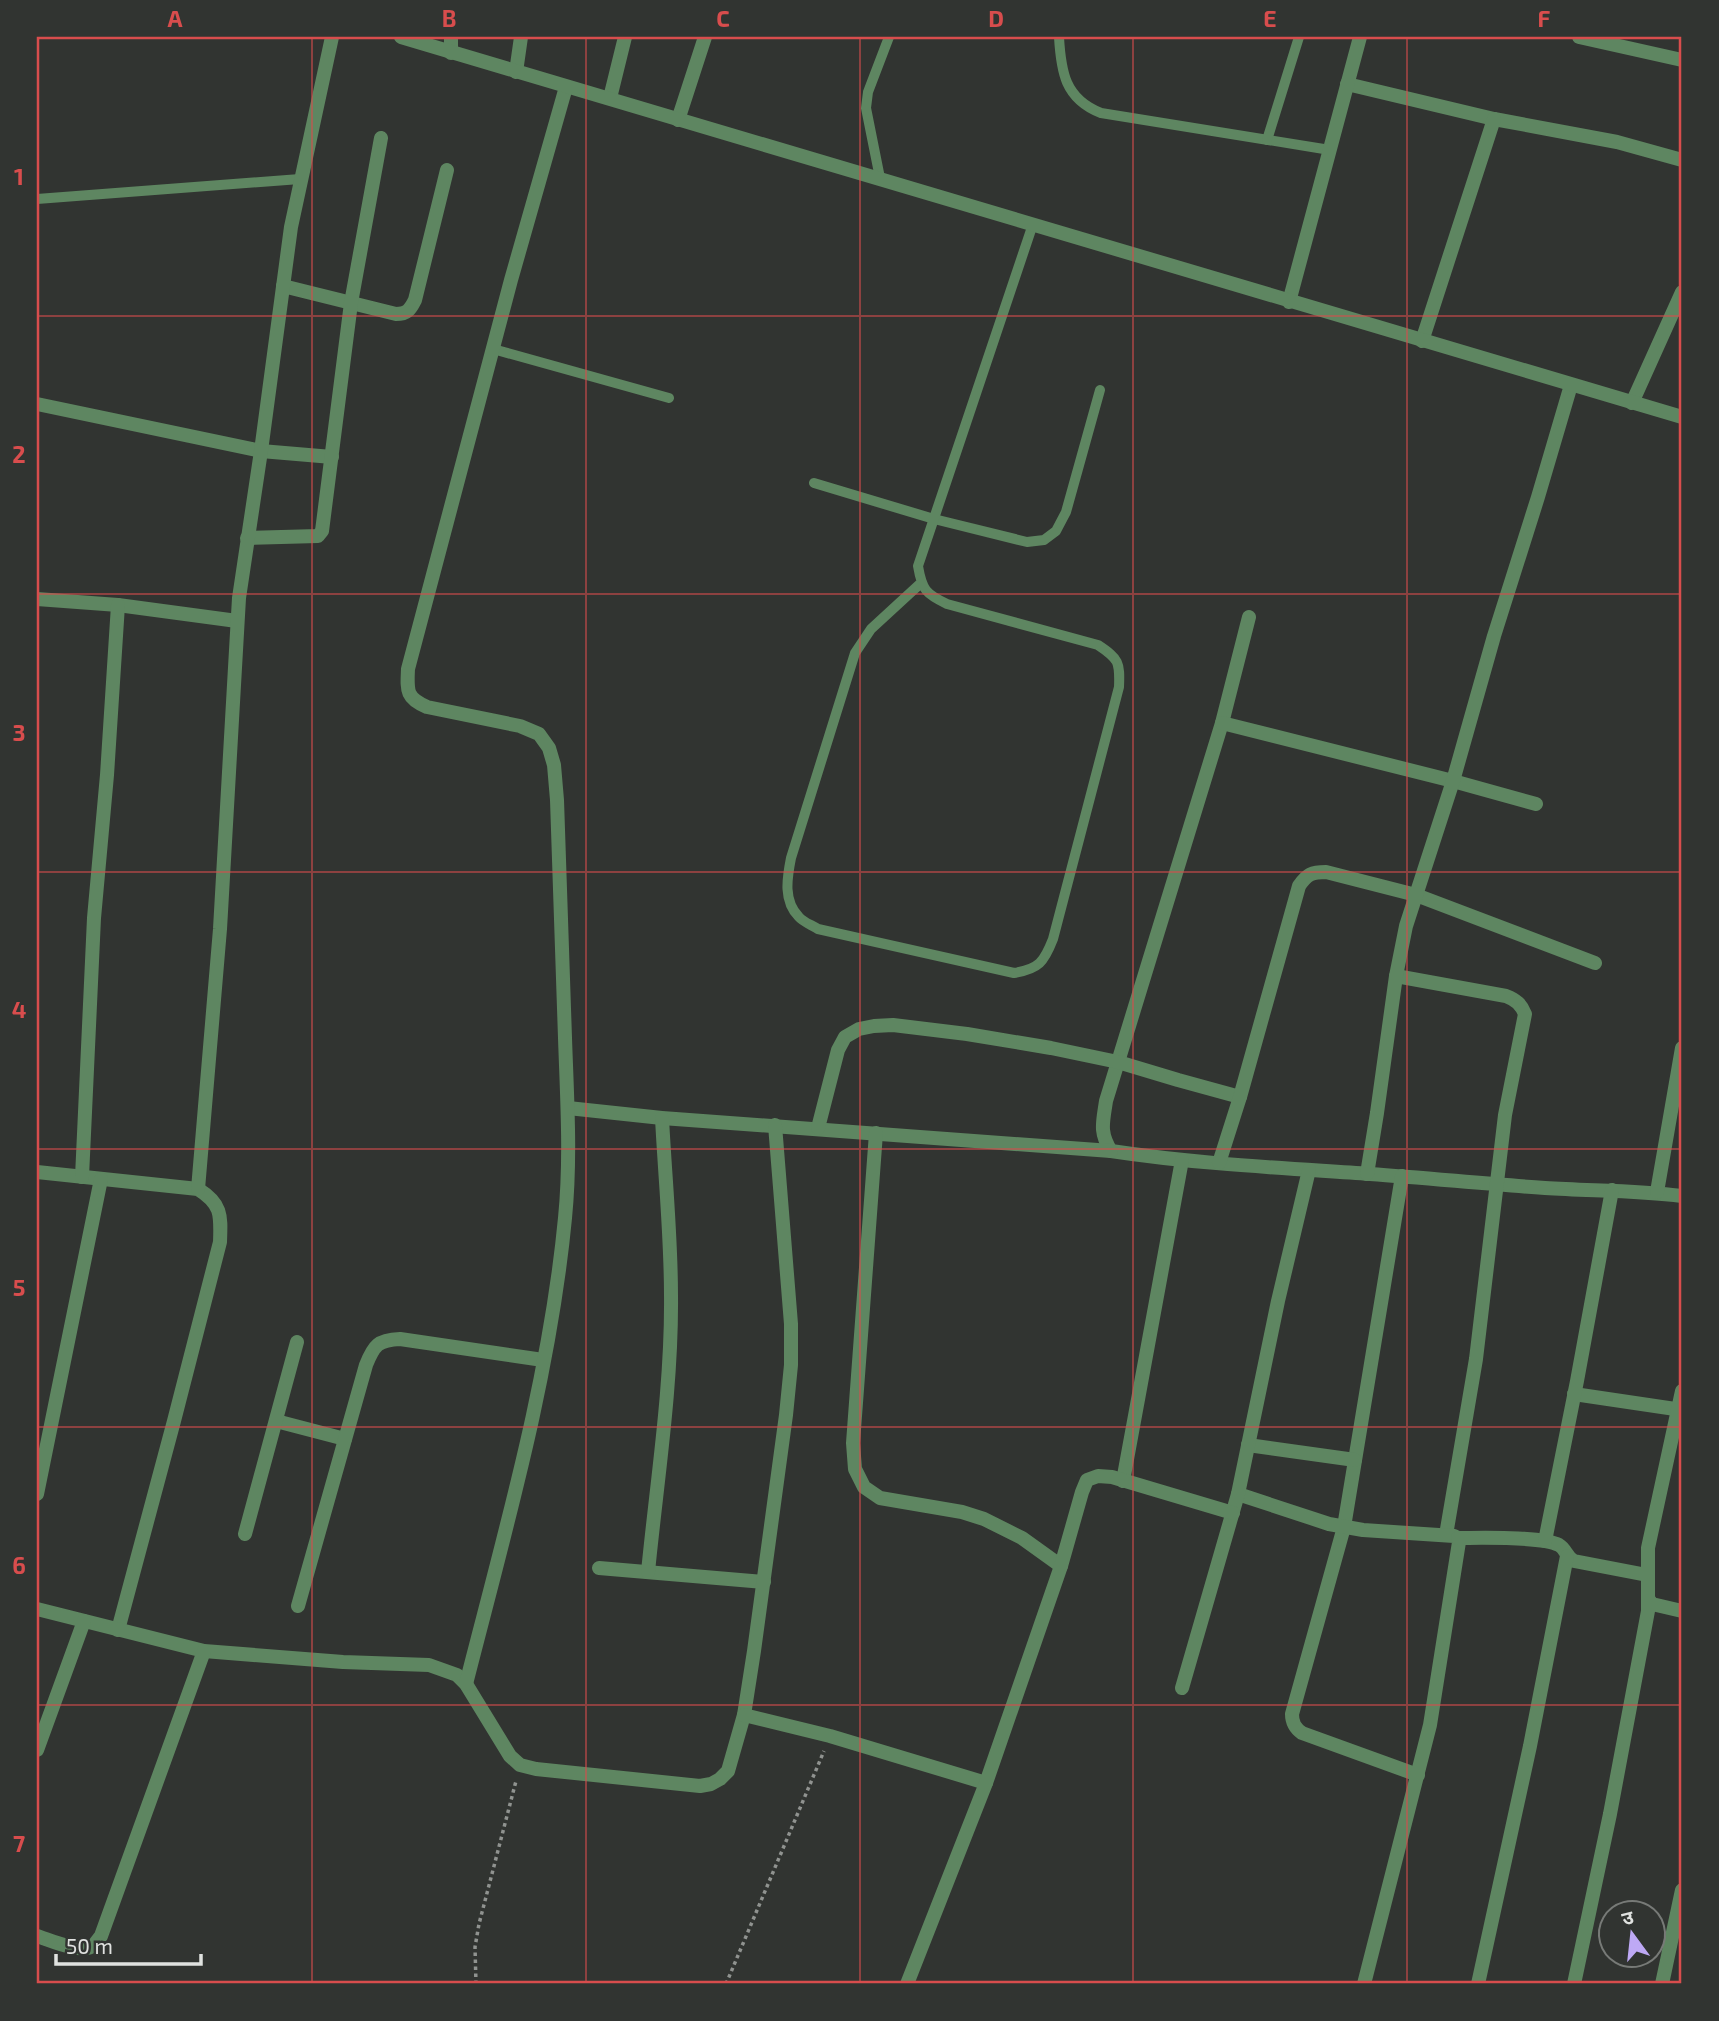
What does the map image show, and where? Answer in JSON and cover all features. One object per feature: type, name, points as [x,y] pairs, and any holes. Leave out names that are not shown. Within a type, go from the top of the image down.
[{"type":"street","points":[[198,1189],[220,929],[237,621],[291,226],[332,37]]},
{"type":"street","points":[[451,37],[451,53]]},
{"type":"street","points":[[516,72],[521,37]]},
{"type":"street","points":[[610,98],[625,37]]},
{"type":"street","points":[[678,120],[705,37]]},
{"type":"street","points":[[1289,302],[1360,37]]},
{"type":"street","points":[[1579,37],[1682,60]]},
{"type":"street","points":[[405,38],[1682,417]]},
{"type":"street","points":[[1348,84],[1494,119],[1617,142],[1682,160]]},
{"type":"street","points":[[467,1684],[525,1450],[557,1295],[566,1216],[568,1108],[557,800],[554,765],[549,748],[539,734],[520,726],[427,707],[413,701],[407,688],[408,669],[565,87]]},
{"type":"street","points":[[1422,341],[1494,119]]},
{"type":"street","points":[[247,538],[317,537],[322,531],[351,303],[381,138]]},
{"type":"street","points":[[283,286],[396,314],[410,310],[415,300],[447,170]]},
{"type":"street","points":[[1632,403],[1682,292]]},
{"type":"street","points":[[1367,1174],[1401,949],[1571,385]]},
{"type":"street","points":[[37,404],[261,451],[332,457]]},
{"type":"street","points":[[37,599],[118,605],[237,621]]},
{"type":"street","points":[[82,1177],[94,918],[118,605]]},
{"type":"street","points":[[1111,1151],[1104,1139],[1106,1101],[1222,723],[1249,617]]},
{"type":"street","points":[[1222,723],[1536,804]]},
{"type":"street","points":[[1219,1163],[1299,886],[1305,876],[1313,872],[1326,872],[1416,895],[1595,963]]},
{"type":"street","points":[[1396,976],[1506,996],[1522,1005],[1525,1014],[1505,1115],[1452,1536]]},
{"type":"street","points":[[818,1128],[838,1049],[845,1037],[874,1026],[967,1034],[1051,1048],[1118,1062],[1240,1097]]},
{"type":"street","points":[[1657,1192],[1682,1048]]},
{"type":"street","points":[[568,1108],[662,1118],[1111,1151],[1182,1160],[1497,1185],[1657,1192],[1682,1196]]},
{"type":"street","points":[[648,1572],[667,1390],[670,1330],[670,1247],[662,1118]]},
{"type":"street","points":[[37,1609],[204,1651],[343,1662],[429,1665],[457,1675],[467,1684],[510,1756],[520,1765],[536,1769],[700,1786],[720,1779],[728,1771],[744,1715],[764,1582],[791,1365],[789,1283],[775,1125]]},
{"type":"street","points":[[876,1133],[853,1443],[855,1469],[864,1487],[880,1498],[962,1512],[984,1519],[1022,1538],[1061,1566]]},
{"type":"street","points":[[1123,1481],[1182,1160]]},
{"type":"street","points":[[1182,1688],[1238,1494],[1278,1301],[1309,1170]]},
{"type":"street","points":[[37,1172],[198,1189],[212,1198],[221,1219],[220,1242],[118,1630]]},
{"type":"street","points":[[1402,1176],[1344,1527],[1292,1721],[1302,1733],[1418,1775]]},
{"type":"street","points":[[37,1494],[101,1179]]},
{"type":"street","points":[[1545,1541],[1612,1190]]},
{"type":"street","points":[[299,1606],[372,1349],[384,1339],[400,1339],[543,1360]]},
{"type":"street","points":[[246,1534],[297,1342]]},
{"type":"street","points":[[1574,1984],[1610,1814],[1649,1600],[1648,1548],[1682,1391]]},
{"type":"street","points":[[1574,1394],[1680,1410]]},
{"type":"street","points":[[276,1421],[345,1439]]},
{"type":"street","points":[[1248,1445],[1355,1460]]},
{"type":"street","points":[[907,1984],[986,1783],[1061,1566],[1087,1480],[1098,1476],[1123,1481],[1233,1513]]},
{"type":"street","points":[[1238,1494],[1344,1527],[1545,1541],[1561,1546],[1574,1561],[1647,1576]]},
{"type":"street","points":[[1364,1984],[1430,1725],[1460,1542],[1452,1536]]},
{"type":"street","points":[[1478,1984],[1530,1746],[1567,1556]]},
{"type":"street","points":[[599,1568],[764,1582]]},
{"type":"street","points":[[1649,1600],[1652,1604],[1682,1611]]},
{"type":"street","points":[[37,1750],[84,1621]]},
{"type":"street","points":[[37,1936],[86,1949],[95,1945],[101,1936],[204,1651]]},
{"type":"street","points":[[744,1715],[831,1736],[986,1783]]},
{"type":"street","points":[[1662,1984],[1682,1890]]},
{"type":"lane","points":[[880,178],[866,107],[868,93],[889,37]]},
{"type":"lane","points":[[1059,37],[1060,61],[1070,90],[1086,107],[1101,113],[1330,150]]},
{"type":"lane","points":[[1266,140],[1299,37]]},
{"type":"lane","points":[[37,199],[300,179]]},
{"type":"lane","points":[[921,583],[871,629],[855,653],[791,858],[786,883],[790,904],[800,919],[818,929],[1014,973],[1031,970],[1046,958],[1053,939],[1119,687],[1119,667],[1112,654],[1098,645],[947,604],[928,595],[921,583],[918,566],[1033,225]]},
{"type":"lane","points":[[493,349],[669,398]]},
{"type":"lane","points":[[814,483],[934,519],[1027,542],[1044,540],[1056,531],[1066,512],[1100,390]]},
{"type":"path","points":[[726,1984],[831,1736]]},
{"type":"path","points":[[476,1984],[475,1947],[479,1924],[520,1765]]}]
